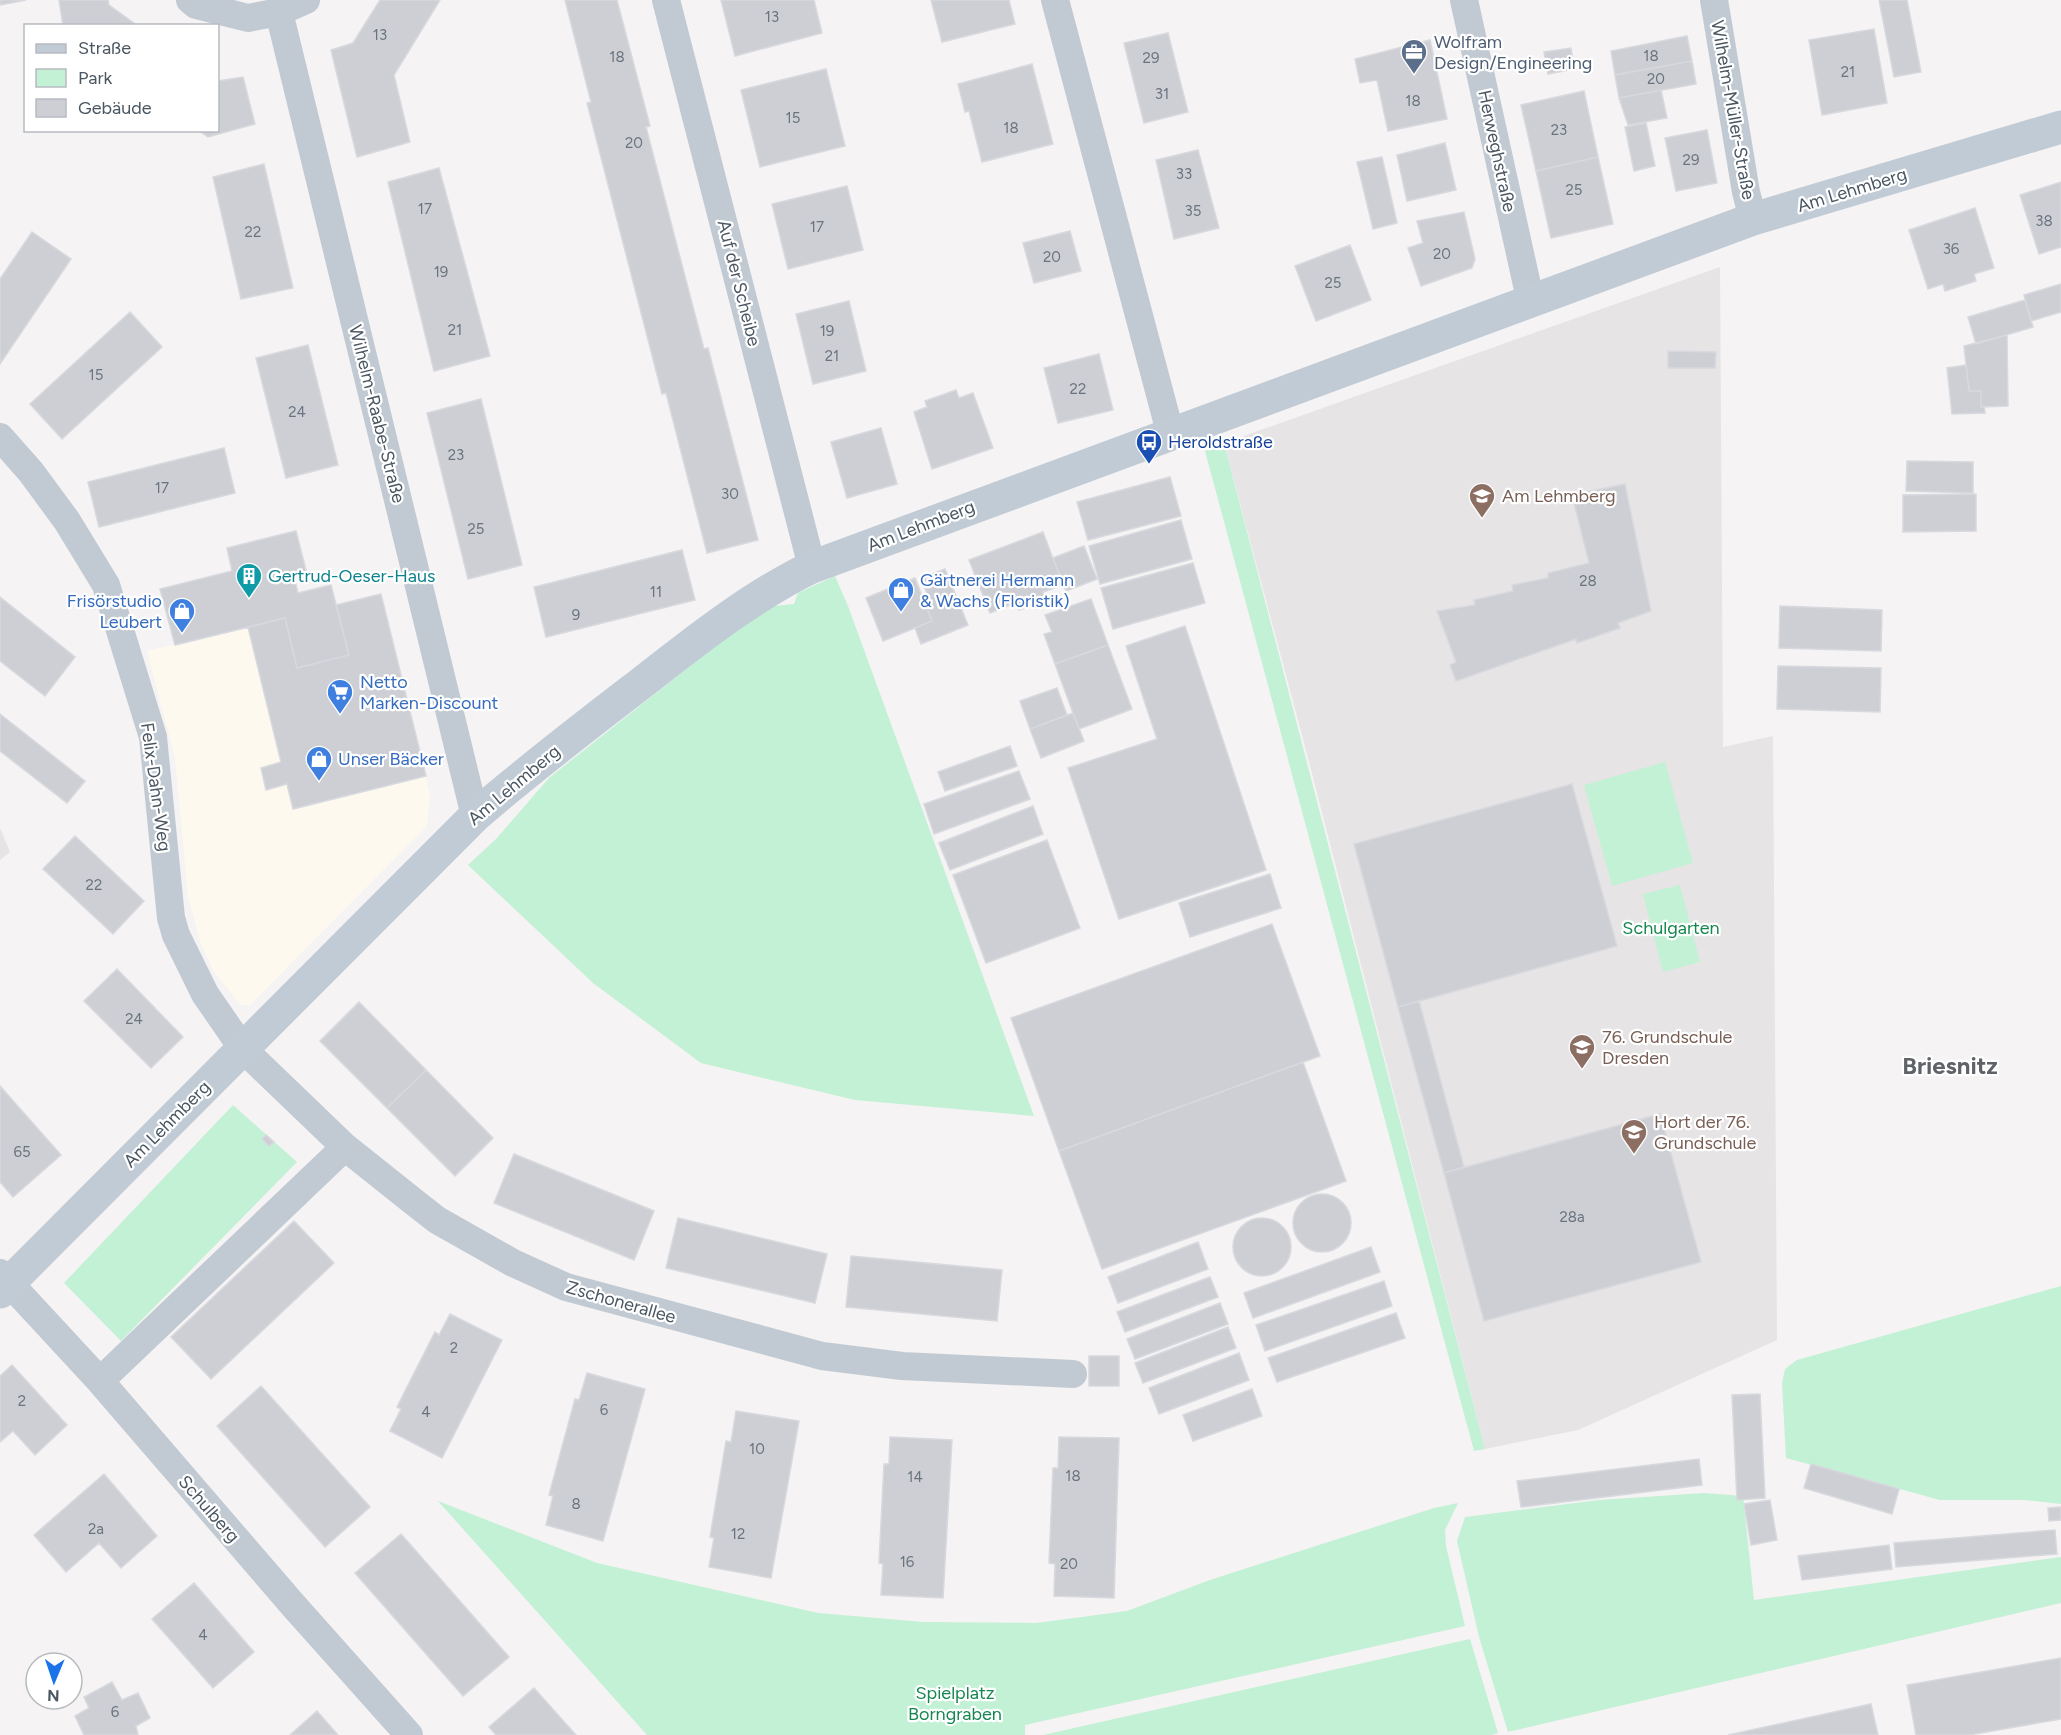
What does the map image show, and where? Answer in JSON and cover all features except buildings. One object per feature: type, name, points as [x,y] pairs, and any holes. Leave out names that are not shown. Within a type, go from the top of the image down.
[{"type":"street","points":[[190,0],[196,5],[248,18],[279,12],[306,0]]},
{"type":"street","name":"Auf der Scheibe","points":[[666,0],[812,567]]},
{"type":"street","points":[[1055,0],[1170,432]]},
{"type":"street","name":"Herweghstraße","points":[[1464,0],[1531,303]]},
{"type":"street","name":"Wilhelm-Müller-Straße","points":[[1714,0],[1746,192],[1753,219]]},
{"type":"street","name":"Wilhelm-Raabe-Straße","points":[[279,12],[475,816]]},
{"type":"street","name":"Am Lehmberg","points":[[3,1283],[243,1049],[475,816],[529,770],[677,655],[782,581],[812,567],[1170,432],[1531,303],[1753,219],[2061,127]]},
{"type":"street","name":"Felix-Dahn-Weg","points":[[0,436],[68,521],[106,585],[153,737],[171,918],[176,936],[205,994],[243,1049]]},
{"type":"street","name":"Zschonerallee","points":[[243,1049],[345,1147],[437,1220],[513,1263],[566,1287],[822,1356],[902,1365],[1073,1374]]},
{"type":"street","points":[[100,1381],[345,1147]]},
{"type":"street","name":"Schulberg","points":[[3,1283],[100,1381],[293,1605],[409,1735]]},
{"type":"shaded area","name":"76. Grundschule Dresden","points":[[1720,267],[1723,747],[1773,736],[1777,1340],[1578,1430],[1485,1449],[1307,754],[1224,443]]},
{"type":"shaded area","points":[[381,594],[430,795],[427,826],[250,1005],[240,1005],[213,970],[201,944],[188,897],[175,758],[147,651]]},
{"type":"shaded area","points":[[0,828],[10,852],[0,860]]},
{"type":"green space","points":[[1224,443],[1485,1449],[1474,1451],[1205,451]]},
{"type":"green space","points":[[835,576],[848,606],[1034,1116],[855,1100],[701,1063],[593,983],[468,865],[496,839],[549,778],[719,643],[773,606],[794,604],[798,593]]},
{"type":"green space","points":[[1665,762],[1693,863],[1612,886],[1584,785]]},
{"type":"green space","name":"Schulgarten","points":[[1680,885],[1700,962],[1663,972],[1643,894]]},
{"type":"green space","points":[[233,1105],[297,1162],[121,1341],[64,1283]]},
{"type":"green space","points":[[2061,1286],[2061,1504],[2025,1500],[1940,1500],[1786,1458],[1782,1383],[1785,1369],[1797,1360]]},
{"type":"green space","points":[[1704,1493],[1743,1496],[1754,1600],[2061,1557],[2061,1603],[1508,1732],[1479,1637],[1457,1541],[1465,1517],[1599,1500]]},
{"type":"green space","name":"Spielplatz Borngraben","points":[[438,1501],[597,1563],[818,1613],[924,1622],[1036,1623],[1127,1611],[1210,1580],[1434,1508],[1458,1503],[1445,1530],[1446,1546],[1465,1626],[1025,1725],[1025,1735],[647,1735]]},
{"type":"green space","points":[[1470,1639],[1498,1733],[1491,1735],[1043,1735]]},
{"type":"place","name":"Wolfram Design/Engineering","points":[[1414,75]]},
{"type":"place","name":"Heroldstraße","points":[[1149,465]]},
{"type":"place","name":"Am Lehmberg","points":[[1482,519]]},
{"type":"place","name":"Gertrud-Oeser-Haus","points":[[249,599]]},
{"type":"place","name":"Gärtnerei Hermann & Wachs (Floristik)","points":[[901,613]]},
{"type":"place","name":"Frisörstudio Leubert","points":[[182,634]]},
{"type":"place","name":"Netto Marken-Discount","points":[[340,715]]},
{"type":"place","name":"Unser Bäcker","points":[[319,782]]},
{"type":"place","name":"76. Grundschule Dresden","points":[[1582,1070]]},
{"type":"place","name":"Hort der 76. Grundschule","points":[[1634,1155]]},
{"type":"district","name":"Briesnitz","points":[[1950,1065]]}]
